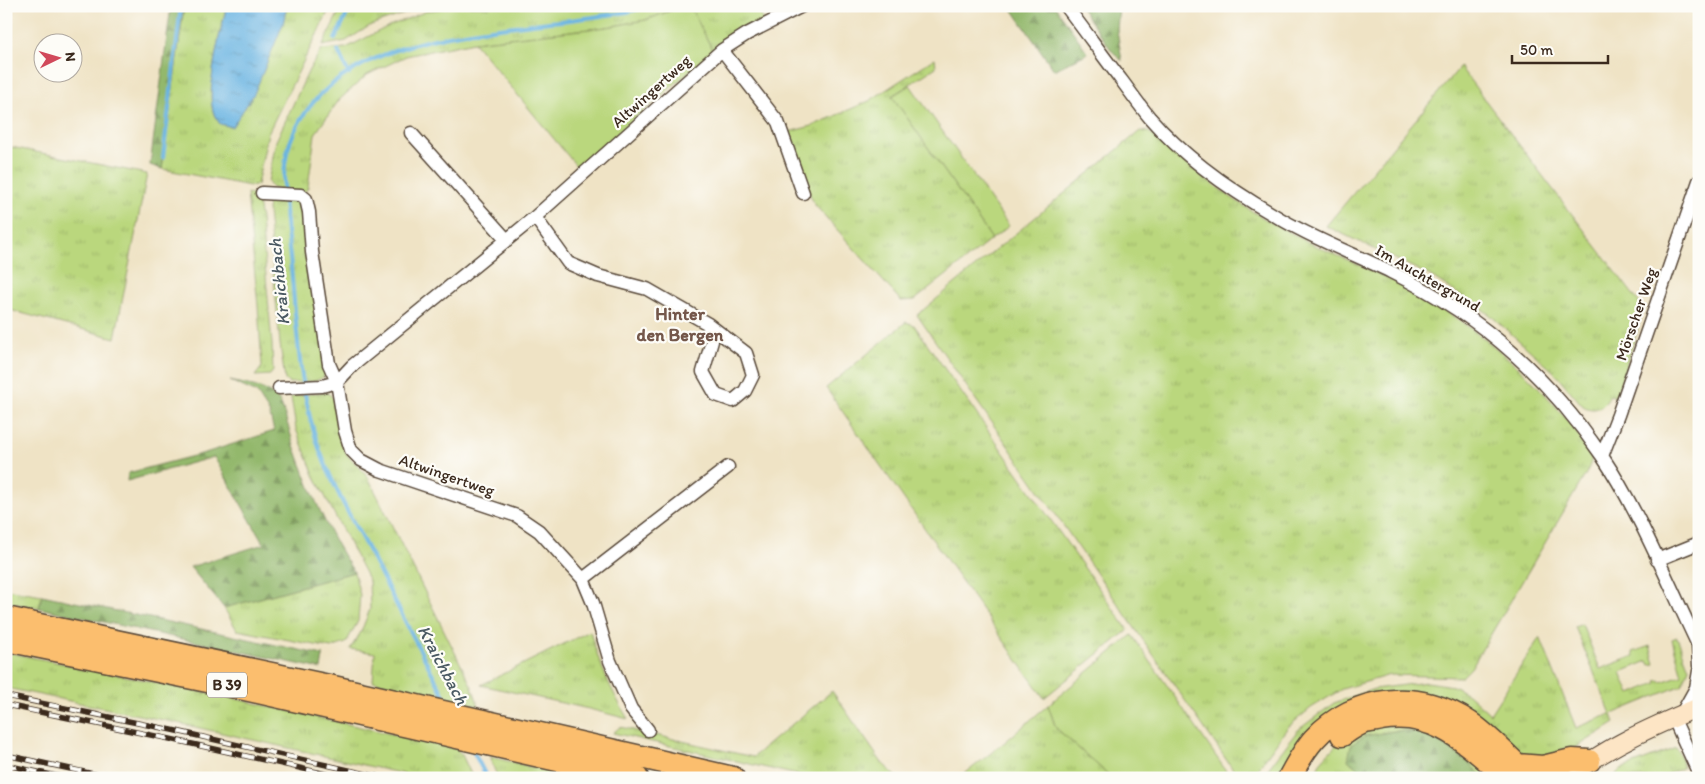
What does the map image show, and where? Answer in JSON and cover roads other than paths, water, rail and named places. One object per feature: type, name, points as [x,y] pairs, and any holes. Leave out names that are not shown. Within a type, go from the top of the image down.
[{"type":"highway","name":"B 39","points":[[6,618],[248,668],[733,778]]},
{"type":"highway","name":"B 39","points":[[6,640],[218,683],[637,778]]},
{"type":"highway","points":[[1289,778],[1313,740],[1328,726],[1369,704],[1398,700],[1419,702],[1438,707],[1472,724],[1509,772]]},
{"type":"highway","points":[[1306,778],[1315,761],[1333,740],[1362,723],[1393,717],[1411,718],[1428,722],[1449,731],[1509,772],[1572,760],[1589,761]]},
{"type":"main road","points":[[1568,778],[1589,761],[1699,706]]},
{"type":"street","name":"Altwingertweg","points":[[337,382],[352,366],[535,217],[722,50],[747,34],[802,6]]},
{"type":"street","name":"Im Auchtergrund","points":[[1066,6],[1150,117],[1182,149],[1242,196],[1310,235],[1393,273],[1440,300],[1476,323],[1513,352],[1560,400],[1602,456],[1625,495],[1699,646]]},
{"type":"street","points":[[722,50],[778,122],[803,193]]},
{"type":"street","points":[[411,133],[507,240]]},
{"type":"street","name":"Mörscher Weg","points":[[1602,456],[1699,181]]},
{"type":"street","name":"Altwingertweg","points":[[262,193],[294,194],[301,195],[306,199],[329,364],[337,382],[351,450],[361,460],[380,470],[517,516],[539,531],[583,579],[593,603],[610,661],[631,709],[648,730]]},
{"type":"street","points":[[535,217],[568,263],[598,276],[647,289],[708,324],[746,353],[753,375],[745,391],[733,401],[716,395],[703,372],[712,341],[708,324]]},
{"type":"street","points":[[285,388],[322,386],[337,382]]},
{"type":"street","points":[[583,579],[728,467]]},
{"type":"street","points":[[1657,560],[1699,543]]},
{"type":"street","points":[[1699,646],[1699,666]]},
{"type":"street","points":[[1699,672],[1696,688],[1678,715],[1699,774]]},
{"type":"water","points":[[227,6],[287,6],[283,24],[254,94],[232,127],[220,124],[214,115],[211,91],[214,61]]},
{"type":"waterway","points":[[163,158],[181,6]]},
{"type":"waterway","points":[[335,39],[351,6]]},
{"type":"waterway","name":"Kraichbach","points":[[449,705],[338,492],[325,465],[313,429],[303,383],[285,216],[284,178],[290,142],[306,111],[330,86],[354,70],[380,57],[407,47],[463,33],[608,15],[648,6]]},
{"type":"waterway","points":[[338,51],[349,74]]},
{"type":"waterway","name":"Kraichbach","points":[[472,749],[487,778]]},
{"type":"railway","points":[[6,696],[172,730],[384,778]]},
{"type":"railway","points":[[6,705],[344,778]]},
{"type":"railway","points":[[6,755],[112,778]]},
{"type":"railway","points":[[6,765],[65,778]]},
{"type":"district","name":"Hinter den Bergen","points":[[680,324]]}]
